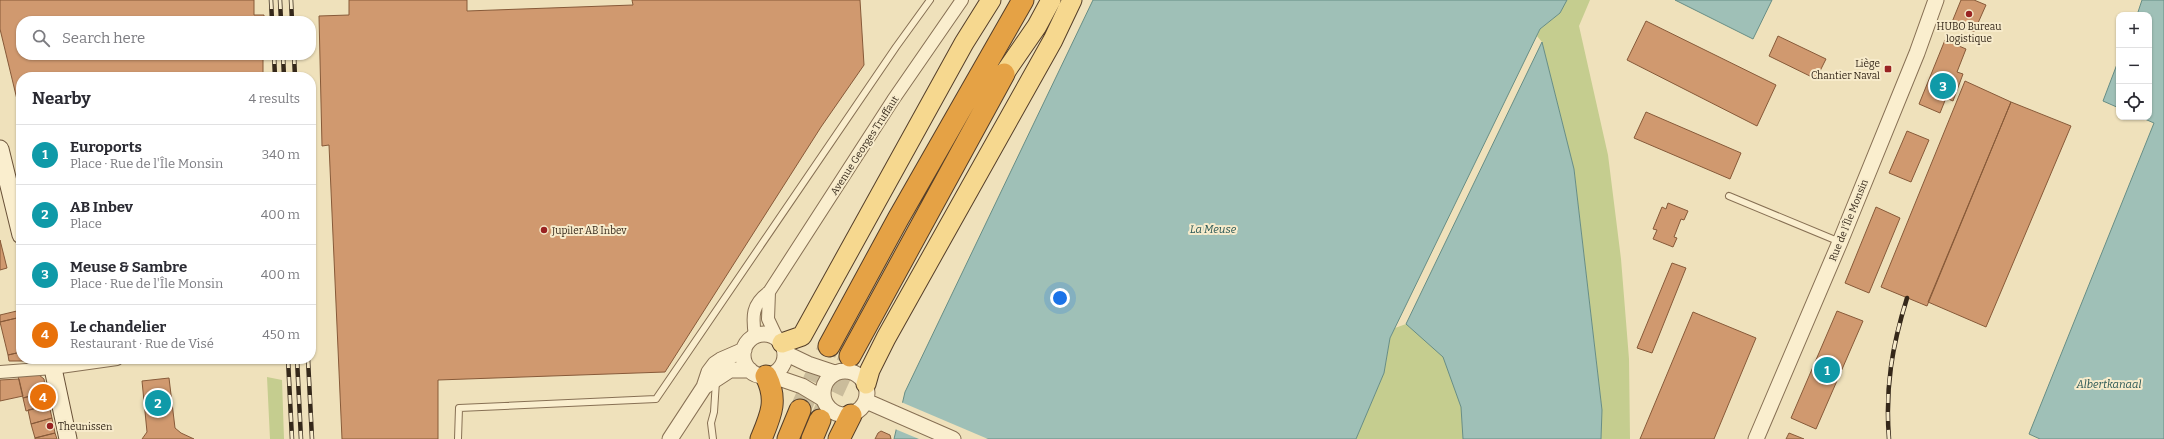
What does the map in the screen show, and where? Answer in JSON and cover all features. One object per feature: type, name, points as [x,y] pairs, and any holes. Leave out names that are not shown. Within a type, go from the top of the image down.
[{"type":"highway","points":[[829,346],[895,225],[1023,0]]},
{"type":"highway","points":[[850,356],[1004,74]]},
{"type":"highway","points":[[761,439],[772,408],[772,388],[762,374]]},
{"type":"highway","points":[[839,439],[861,400]]},
{"type":"highway","points":[[788,439],[800,410]]},
{"type":"highway","points":[[812,439],[820,420]]},
{"type":"main road","points":[[781,344],[802,336],[964,43],[991,0]]},
{"type":"main road","points":[[1004,74],[1042,0]]},
{"type":"main road","points":[[1004,74],[1051,0]]},
{"type":"main road","points":[[861,400],[870,370],[886,338],[1049,47],[1072,0]]},
{"type":"main road","points":[[0,149],[16,215]]},
{"type":"main road","points":[[52,364],[68,439]]},
{"type":"street","name":"Avenue Georges Truffaut","points":[[755,336],[753,324],[758,300],[769,292],[893,100],[962,0]]},
{"type":"street","name":"Rue de l'Île Monsin","points":[[1756,439],[1840,242],[1917,53],[1936,0]]},
{"type":"street","points":[[762,374],[779,369],[783,364],[781,344],[768,319],[769,292]]},
{"type":"street","points":[[762,374],[745,361],[744,350],[747,343],[755,336],[764,334],[812,366],[835,373],[850,371],[857,374],[861,400]]},
{"type":"street","points":[[710,383],[709,372],[715,364],[744,350]]},
{"type":"street","points":[[0,372],[52,364]]},
{"type":"street","points":[[670,439],[710,383],[730,370],[762,374],[802,386],[822,398],[829,409],[834,413],[861,400]]},
{"type":"street","points":[[822,398],[824,384],[835,373]]},
{"type":"street","points":[[861,400],[953,439]]},
{"type":"lane","points":[[458,439],[459,408],[656,399],[896,47],[930,0]]},
{"type":"lane","points":[[1729,196],[1840,242]]},
{"type":"lane","points":[[710,383],[714,412],[711,423],[713,439]]},
{"type":"green space","points":[[1567,0],[1590,0],[1579,26],[1608,155],[1621,259],[1629,359],[1630,439],[1601,439],[1602,410],[1574,169],[1542,42],[1537,36],[1540,29],[1560,13]]},
{"type":"green space","points":[[1406,324],[1443,356],[1461,407],[1463,439],[1356,439],[1384,373],[1390,338],[1395,328]]},
{"type":"green space","points":[[267,377],[282,380],[284,439],[270,439]]},
{"type":"water","name":"La Meuse","points":[[1093,0],[1567,0],[1560,13],[1540,29],[1390,338],[1384,373],[1356,439],[894,439],[905,392]]},
{"type":"water","points":[[1675,0],[1772,0],[1753,39]]},
{"type":"water","name":"Albertkanaal","points":[[2142,0],[2164,0],[2164,439],[2040,439],[2029,434],[2154,123],[2147,120],[2152,120],[2152,12],[2138,12]]},
{"type":"water","points":[[1542,42],[1574,169],[1602,410],[1601,439],[1463,439],[1461,407],[1443,357],[1406,324]]},
{"type":"water","points":[[2116,67],[2116,107],[2103,101]]},
{"type":"pier","points":[[901,402],[988,439],[919,439],[895,429]]},
{"type":"building","points":[[0,0],[254,0],[254,15],[264,16],[16,16],[16,60],[263,60],[263,72],[16,72],[16,95],[0,29]]},
{"type":"building","name":"Jupiler AB Inbev","points":[[349,0],[467,0],[467,11],[633,5],[632,0],[860,0],[864,65],[821,127],[665,372],[438,380],[438,439],[342,439],[329,145],[322,146],[319,16],[349,15]]},
{"type":"building","name":"HUBO Bureau logistique","points":[[1961,0],[1974,0],[1986,5],[1974,32],[1952,22]]},
{"type":"building","points":[[1646,21],[1776,85],[1757,126],[1627,60]]},
{"type":"building","points":[[1778,36],[1826,59],[1816,79],[1769,56]]},
{"type":"building","points":[[1945,40],[1966,49],[1957,72],[1963,74],[1953,101],[1946,98],[1940,113],[1919,104]]},
{"type":"building","points":[[1965,81],[2011,102],[1927,306],[1881,287]]},
{"type":"building","points":[[2011,102],[2071,126],[1986,327],[1928,302]]},
{"type":"building","points":[[1646,112],[1741,153],[1730,179],[1634,138]]},
{"type":"building","points":[[1907,131],[1929,140],[1911,182],[1889,173]]},
{"type":"building","points":[[1668,203],[1688,211],[1684,220],[1681,219],[1674,237],[1677,238],[1673,247],[1653,239],[1657,230],[1653,229],[1662,207],[1666,209]]},
{"type":"building","points":[[1876,207],[1900,218],[1869,293],[1845,283]]},
{"type":"building","points":[[0,240],[7,268],[0,270]]},
{"type":"building","points":[[1672,263],[1686,268],[1652,353],[1637,348]]},
{"type":"building","points":[[16,311],[16,318],[0,322],[0,315]]},
{"type":"building","points":[[1837,311],[1863,321],[1816,429],[1791,418]]},
{"type":"building","points":[[1693,312],[1756,338],[1714,439],[1640,439]]},
{"type":"building","points":[[16,318],[16,353],[8,355],[0,322]]},
{"type":"building","points":[[16,353],[16,361],[9,361],[8,355]]},
{"type":"building","points":[[39,375],[44,379],[46,392],[23,398],[18,376]]},
{"type":"building","points":[[169,378],[175,428],[181,433],[194,439],[142,439],[147,432],[142,381]]},
{"type":"building","points":[[19,379],[23,396],[0,401],[0,380]]},
{"type":"building","points":[[46,392],[49,405],[26,411],[23,398]]},
{"type":"building","points":[[49,405],[52,418],[31,424],[28,410]]},
{"type":"building","points":[[52,418],[55,433],[35,438],[31,424]]},
{"type":"building","points":[[881,431],[890,435],[891,439],[875,439]]},
{"type":"building","points":[[55,433],[57,439],[35,439],[35,438]]},
{"type":"building","points":[[1789,433],[1804,439],[1786,439]]},
{"type":"tunnel","points":[[800,410],[829,346]]},
{"type":"tunnel","points":[[820,420],[850,356]]},
{"type":"railway","points":[[271,0],[272,16]]},
{"type":"railway","points":[[280,0],[281,16]]},
{"type":"railway","points":[[291,0],[292,16]]},
{"type":"railway","points":[[274,60],[275,72]]},
{"type":"railway","points":[[283,60],[284,72]]},
{"type":"railway","points":[[294,60],[295,72]]},
{"type":"railway","points":[[1889,439],[1888,402],[1891,367],[1897,333],[1907,298]]},
{"type":"railway","points":[[288,364],[292,439]]},
{"type":"railway","points":[[297,364],[301,439]]},
{"type":"railway","points":[[308,364],[312,439]]},
{"type":"place","name":"HUBO Bureau logistique","points":[[1969,14]]},
{"type":"place","name":"Liège Chantier Naval","points":[[1888,69]]},
{"type":"place","name":"Meuse & Sambre","points":[[1943,86]]},
{"type":"place","name":"Jupiler AB Inbev","points":[[544,230]]},
{"type":"place","name":"Euroports","points":[[1827,370]]},
{"type":"place","name":"Le chandelier","points":[[43,397]]},
{"type":"place","name":"AB Inbev","points":[[158,403]]},
{"type":"place","name":"Theunissen","points":[[50,426]]}]
